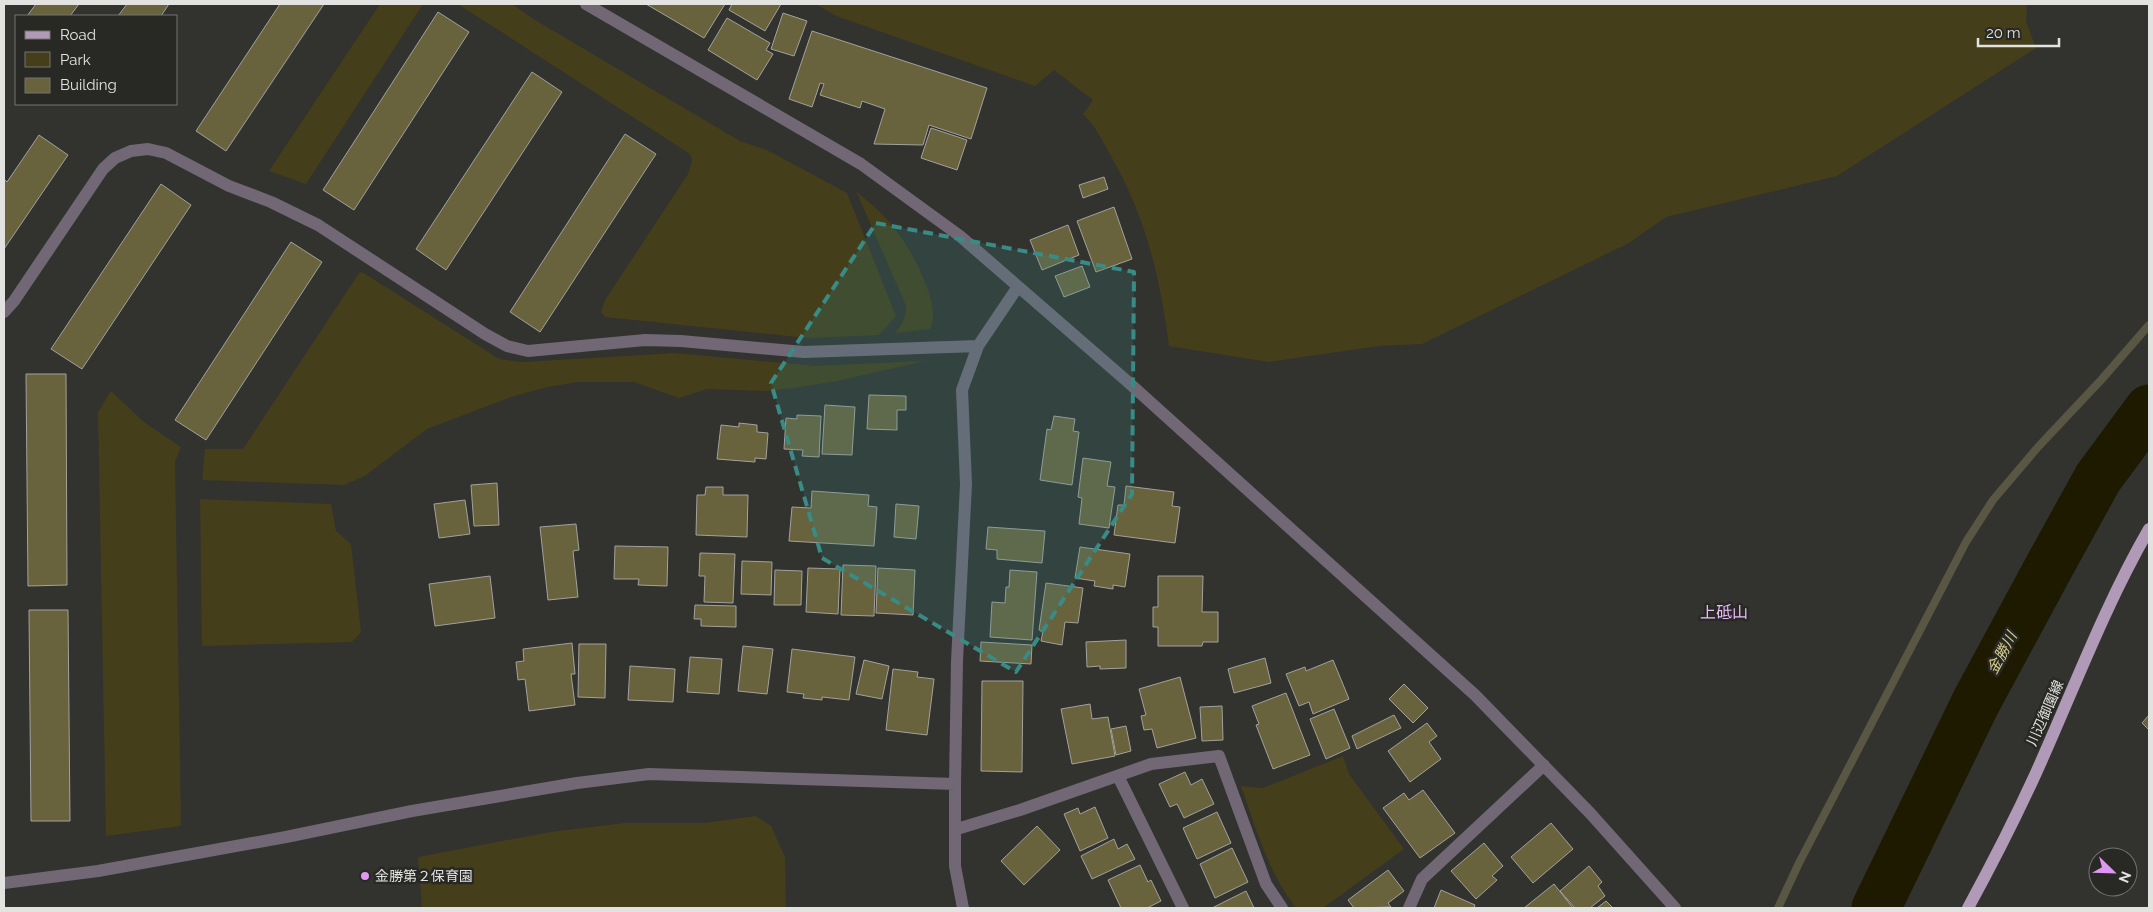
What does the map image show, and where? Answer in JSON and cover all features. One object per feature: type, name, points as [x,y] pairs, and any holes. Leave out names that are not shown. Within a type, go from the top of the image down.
[{"type":"main road","name":"川辺御園線","points":[[1968,908],[1995,859],[2036,773],[2109,605],[2149,529]]},
{"type":"street","points":[[586,4],[861,164],[960,236],[1016,288],[1128,382],[1475,695],[1590,813],[1675,908]]},
{"type":"street","points":[[4,312],[14,301],[103,169],[115,158],[131,151],[148,149],[166,153],[229,186],[271,202],[318,225],[506,346],[528,351],[645,340],[681,340],[804,352],[978,346]]},
{"type":"street","points":[[964,908],[955,866],[957,829],[955,784],[957,671],[966,484],[962,390],[978,346],[1016,288]]},
{"type":"street","points":[[957,829],[1020,810],[1151,764],[1219,756],[1266,884],[1282,908]]},
{"type":"street","points":[[1409,908],[1422,879],[1544,766]]},
{"type":"street","points":[[4,883],[98,871],[286,837],[412,811],[577,783],[649,774],[955,784]]},
{"type":"street","points":[[1118,776],[1182,908]]},
{"type":"highlighted area","points":[[876,223],[1134,272],[1132,494],[1016,672],[822,558],[771,383]]},
{"type":"green space","points":[[380,4],[423,4],[306,184],[269,171]]},
{"type":"green space","points":[[458,4],[512,4],[535,20],[740,141],[767,150],[847,193],[896,316],[879,335],[808,338],[605,317],[601,312],[605,300],[688,174],[692,160],[690,154]]},
{"type":"green space","points":[[815,4],[2027,4],[2026,21],[2036,48],[1837,176],[1666,217],[1629,243],[1422,344],[1379,346],[1269,362],[1169,346],[1156,272],[1143,226],[1124,180],[1096,129],[1083,114],[1093,100],[1054,70],[1035,86],[839,17]]},
{"type":"green space","points":[[856,191],[891,224],[909,249],[929,292],[933,319],[930,329],[895,333],[904,319],[905,303]]},
{"type":"green space","points":[[362,272],[499,359],[523,362],[675,353],[816,366],[924,361],[837,381],[793,388],[766,391],[707,389],[679,398],[634,382],[578,382],[547,387],[511,397],[427,429],[365,476],[344,485],[202,480],[205,449],[243,449],[359,273]]},
{"type":"green space","points":[[111,391],[144,422],[181,447],[175,462],[181,826],[106,836],[98,412]]},
{"type":"green space","points":[[200,499],[331,504],[336,531],[351,544],[361,632],[352,642],[202,646]]},
{"type":"green space","points":[[1343,756],[1349,774],[1404,849],[1323,908],[1296,908],[1270,865],[1241,786],[1263,788]]},
{"type":"green space","points":[[756,816],[771,826],[785,857],[786,908],[422,908],[418,857],[550,832],[625,823],[704,823]]},
{"type":"building","points":[[36,4],[79,4],[71,15],[28,15]]},
{"type":"building","points":[[127,4],[169,4],[162,15],[119,15]]},
{"type":"building","points":[[280,4],[324,4],[226,151],[196,131]]},
{"type":"building","points":[[646,4],[725,4],[704,38]]},
{"type":"building","points":[[732,4],[781,4],[765,31],[729,10]]},
{"type":"building","points":[[438,12],[469,32],[354,210],[323,190]]},
{"type":"building","points":[[783,13],[807,21],[794,56],[771,49]]},
{"type":"building","points":[[727,18],[770,43],[766,50],[773,54],[757,80],[708,50]]},
{"type":"building","points":[[812,31],[987,88],[971,139],[929,125],[923,145],[874,144],[885,109],[862,101],[860,108],[820,95],[824,84],[820,83],[812,107],[789,99]]},
{"type":"building","points":[[532,72],[562,92],[446,270],[416,249]]},
{"type":"building","points":[[931,128],[967,140],[957,170],[921,158]]},
{"type":"building","points":[[625,134],[656,154],[540,332],[510,312]]},
{"type":"building","points":[[39,135],[68,155],[4,249],[4,179],[7,182]]},
{"type":"building","points":[[1104,177],[1108,189],[1083,198],[1079,185]]},
{"type":"building","points":[[161,184],[191,205],[82,369],[51,349]]},
{"type":"building","points":[[1114,207],[1132,259],[1096,272],[1077,221]]},
{"type":"building","points":[[1068,225],[1079,255],[1042,270],[1030,240]]},
{"type":"building","points":[[291,242],[322,262],[206,440],[175,420]]},
{"type":"building","points":[[1082,266],[1090,287],[1064,297],[1055,276]]},
{"type":"building","points":[[26,374],[66,374],[67,585],[28,586]]},
{"type":"building","points":[[869,395],[906,396],[906,410],[897,410],[897,430],[867,429]]},
{"type":"building","points":[[825,405],[855,407],[852,455],[822,454]]},
{"type":"building","points":[[797,415],[821,416],[819,457],[802,456],[803,450],[784,449],[786,418],[797,419]]},
{"type":"building","points":[[1054,416],[1075,419],[1073,431],[1079,432],[1072,485],[1040,480],[1047,429],[1051,430]]},
{"type":"building","points":[[739,423],[757,425],[757,432],[768,433],[766,459],[755,458],[755,462],[717,459],[721,425],[739,427]]},
{"type":"building","points":[[1083,458],[1111,462],[1107,486],[1115,487],[1109,528],[1079,524],[1082,498],[1078,497]]},
{"type":"building","points":[[497,483],[499,525],[474,526],[471,485]]},
{"type":"building","points":[[1126,486],[1174,492],[1172,506],[1180,507],[1175,543],[1114,535],[1118,505],[1124,505]]},
{"type":"building","points":[[706,487],[723,487],[723,495],[748,495],[747,537],[696,535],[697,495],[705,495]]},
{"type":"building","points":[[812,491],[869,495],[868,506],[877,507],[874,546],[789,541],[792,507],[811,508]]},
{"type":"building","points":[[465,500],[470,534],[439,538],[434,504]]},
{"type":"building","points":[[896,504],[919,506],[916,539],[894,537]]},
{"type":"building","points":[[576,524],[579,550],[573,551],[578,597],[548,600],[540,527]]},
{"type":"building","points":[[988,527],[1045,531],[1042,563],[997,559],[997,550],[986,549]]},
{"type":"building","points":[[615,546],[668,547],[667,586],[638,585],[639,579],[614,579]]},
{"type":"building","points":[[1080,547],[1130,554],[1125,587],[1113,585],[1113,589],[1094,586],[1095,581],[1075,578]]},
{"type":"building","points":[[700,553],[735,554],[733,603],[704,602],[705,576],[699,576]]},
{"type":"building","points":[[742,561],[772,562],[771,595],[741,594]]},
{"type":"building","points":[[843,565],[876,566],[874,616],[841,615]]},
{"type":"building","points":[[808,568],[840,569],[838,614],[806,612]]},
{"type":"building","points":[[878,568],[915,570],[913,615],[876,613]]},
{"type":"building","points":[[775,570],[802,571],[801,605],[774,605]]},
{"type":"building","points":[[1010,570],[1037,572],[1032,640],[990,637],[992,602],[1005,603],[1006,587],[1009,587]]},
{"type":"building","points":[[490,576],[495,618],[435,626],[429,584]]},
{"type":"building","points":[[1158,576],[1203,576],[1202,612],[1218,612],[1218,642],[1203,642],[1202,646],[1158,646],[1158,627],[1153,627],[1153,607],[1158,607]]},
{"type":"building","points":[[1046,583],[1083,588],[1078,623],[1065,622],[1062,645],[1041,641],[1043,631],[1039,630]]},
{"type":"building","points":[[695,605],[736,606],[736,627],[701,626],[701,619],[694,619]]},
{"type":"building","points":[[29,610],[68,610],[70,821],[31,821]]},
{"type":"building","points":[[1126,640],[1126,668],[1100,669],[1100,666],[1087,667],[1086,642]]},
{"type":"building","points":[[981,642],[1032,645],[1031,664],[980,661]]},
{"type":"building","points":[[572,643],[575,674],[571,674],[575,705],[529,711],[525,679],[518,680],[516,662],[524,661],[523,649]]},
{"type":"building","points":[[579,644],[606,644],[605,698],[578,697]]},
{"type":"building","points":[[743,646],[773,649],[767,694],[738,691]]},
{"type":"building","points":[[792,649],[855,657],[849,700],[822,697],[822,700],[803,698],[804,694],[787,692]]},
{"type":"building","points":[[690,657],[722,659],[719,694],[687,692]]},
{"type":"building","points":[[1265,658],[1271,683],[1234,693],[1228,669]]},
{"type":"building","points":[[864,660],[889,666],[882,699],[856,694]]},
{"type":"building","points":[[1333,660],[1349,699],[1313,714],[1309,702],[1299,706],[1286,674],[1305,667],[1306,671]]},
{"type":"building","points":[[630,666],[675,669],[673,702],[628,700]]},
{"type":"building","points":[[893,669],[918,672],[917,677],[934,679],[927,735],[886,730]]},
{"type":"building","points":[[1180,677],[1196,738],[1157,748],[1152,729],[1144,730],[1141,716],[1146,715],[1139,689]]},
{"type":"building","points":[[982,681],[1023,681],[1022,772],[981,771]]},
{"type":"building","points":[[1404,684],[1428,708],[1413,723],[1389,699]]},
{"type":"building","points":[[1286,693],[1310,755],[1273,769],[1256,725],[1259,724],[1252,706]]},
{"type":"building","points":[[1090,704],[1092,719],[1108,717],[1115,756],[1072,764],[1061,709]]},
{"type":"building","points":[[1222,706],[1223,740],[1202,741],[1200,707]]},
{"type":"building","points":[[1334,709],[1350,748],[1326,759],[1310,719]]},
{"type":"building","points":[[1394,715],[1401,728],[1357,749],[1352,736]]},
{"type":"building","points":[[2149,715],[2149,730],[2142,723]]},
{"type":"building","points":[[1427,723],[1437,736],[1429,742],[1441,759],[1410,782],[1388,751]]},
{"type":"building","points":[[1126,726],[1131,751],[1116,755],[1111,729]]},
{"type":"building","points":[[1185,772],[1191,785],[1202,779],[1214,804],[1184,818],[1177,804],[1170,807],[1159,784]]},
{"type":"building","points":[[1423,790],[1455,833],[1420,858],[1383,808],[1404,793],[1409,800]]},
{"type":"building","points":[[1095,807],[1108,838],[1080,851],[1064,814],[1078,808],[1080,814]]},
{"type":"building","points":[[1217,812],[1231,843],[1197,859],[1183,828]]},
{"type":"building","points":[[1551,823],[1573,849],[1533,883],[1511,857]]},
{"type":"building","points":[[1037,826],[1060,850],[1024,885],[1001,861]]},
{"type":"building","points":[[1114,839],[1118,849],[1127,844],[1135,859],[1092,879],[1081,856]]},
{"type":"building","points":[[1484,843],[1503,866],[1492,876],[1497,880],[1476,899],[1451,871]]},
{"type":"building","points":[[1232,848],[1248,882],[1215,898],[1200,864]]},
{"type":"building","points":[[1140,865],[1148,882],[1151,880],[1161,901],[1147,908],[1121,908],[1108,880]]},
{"type":"building","points":[[1589,866],[1602,882],[1598,886],[1605,896],[1590,908],[1575,908],[1560,891]]},
{"type":"building","points":[[1388,870],[1404,891],[1388,903],[1391,907],[1354,908],[1348,900]]},
{"type":"building","points":[[1554,884],[1573,908],[1524,908]]},
{"type":"building","points":[[1441,890],[1475,905],[1474,908],[1434,908]]},
{"type":"building","points":[[1246,891],[1254,908],[1212,908]]},
{"type":"building","points":[[1606,901],[1613,908],[1597,908]]},
{"type":"waterway","points":[[1778,908],[1799,863],[1966,542],[1993,500],[2038,447],[2102,379],[2149,325]]},
{"type":"waterway","name":"金勝川","points":[[1876,908],[1976,702],[2050,565],[2098,478],[2149,409]]},
{"type":"place","name":"金勝第２保育園","points":[[365,876]]},
{"type":"district","name":"上砥山","points":[[1724,612]]}]
